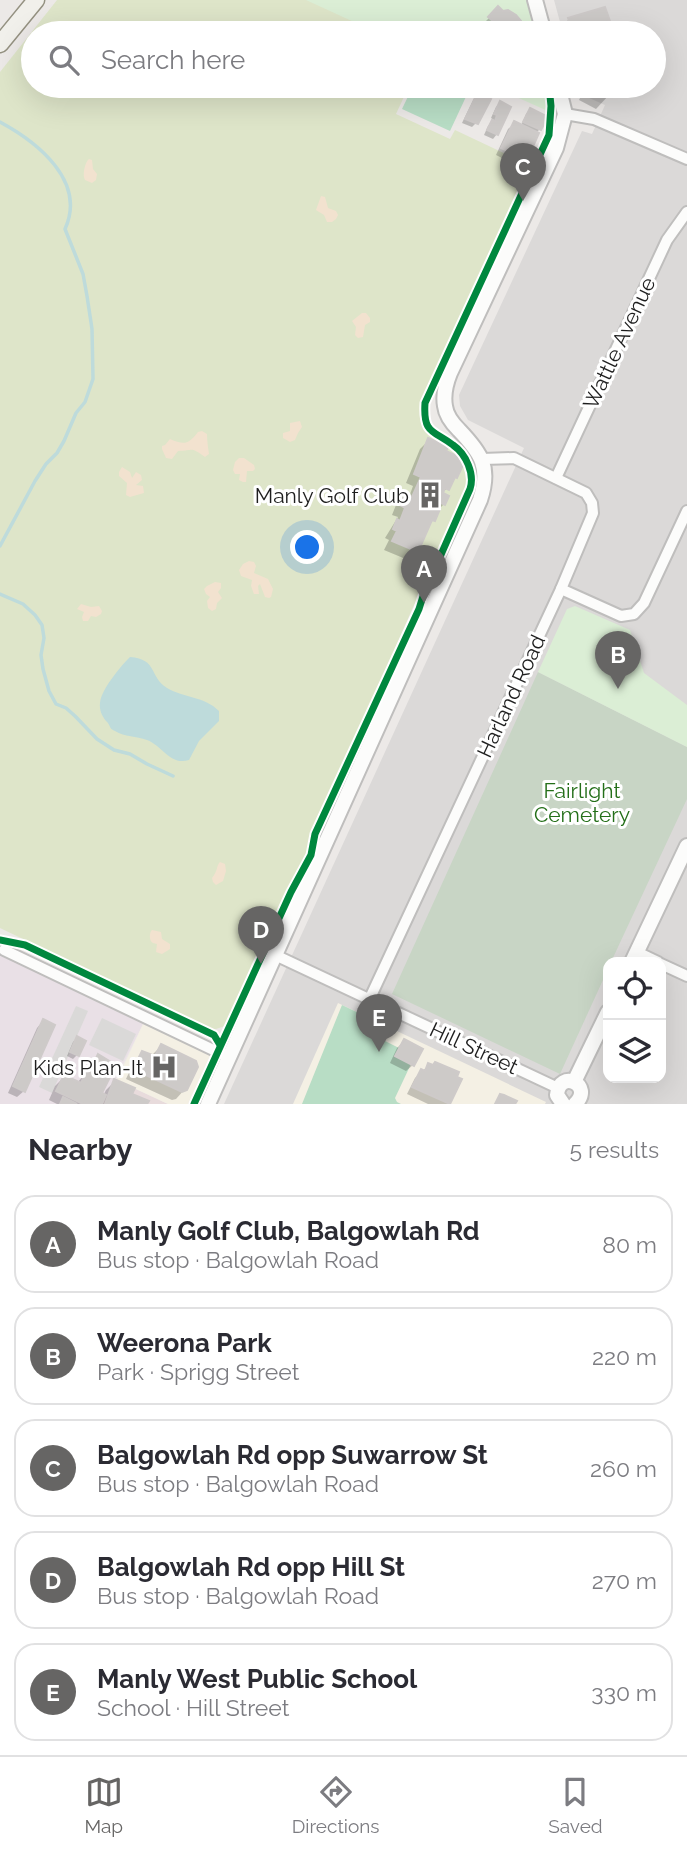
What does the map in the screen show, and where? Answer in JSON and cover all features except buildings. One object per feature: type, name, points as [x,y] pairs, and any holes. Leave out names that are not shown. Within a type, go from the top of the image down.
[{"type":"main road","points":[[0,44],[36,0]]},
{"type":"street","points":[[534,0],[540,21]]},
{"type":"street","points":[[208,1104],[481,500],[484,485],[482,459],[449,418],[445,406],[446,386],[560,137],[565,114],[561,98]]},
{"type":"street","points":[[565,114],[594,119],[687,159]]},
{"type":"street","name":"Wattle Avenue","points":[[556,478],[667,240],[687,212]]},
{"type":"street","name":"Harland Road","points":[[370,999],[561,589],[591,522],[594,508],[586,493],[514,458],[482,459]]},
{"type":"street","points":[[561,589],[621,616],[634,614],[644,603],[687,511]]},
{"type":"street","points":[[635,957],[687,846]]},
{"type":"street","points":[[4,950],[228,1057]]},
{"type":"street","name":"Hill Street","points":[[275,955],[558,1088]]},
{"type":"street","points":[[666,966],[687,976]]},
{"type":"street","points":[[575,1082],[604,1020]]},
{"type":"street","points":[[563,1104],[557,1095],[563,1082],[575,1082],[580,1087],[582,1102]]},
{"type":"shaded area","points":[[554,0],[687,0],[687,1104],[224,1104],[524,448],[468,420],[460,406],[459,395],[582,131],[592,134],[605,105],[589,98],[666,98],[666,21],[560,21]]},
{"type":"shaded area","points":[[0,955],[143,1024],[103,1104],[0,1104]]},
{"type":"shaded area","points":[[338,1003],[546,1102],[293,1104]]},
{"type":"shaded area","points":[[76,1006],[88,1011],[52,1093],[39,1087]]},
{"type":"shaded area","points":[[102,1018],[136,1034],[123,1061],[89,1045]]},
{"type":"shaded area","name":"Kids Plan-It","points":[[143,1024],[211,1054],[188,1104],[168,1104],[117,1080]]},
{"type":"shaded area","points":[[114,1079],[168,1104],[103,1104]]},
{"type":"green space","name":"Manly Golf Club","points":[[57,0],[308,0],[353,21],[40,21]]},
{"type":"green space","points":[[306,0],[527,0],[533,21],[352,21]]},
{"type":"green space","name":"Manly Golf Club","points":[[21,45],[21,98],[403,98],[396,114],[450,139],[455,130],[531,166],[514,208],[424,398],[424,424],[428,431],[460,456],[466,465],[470,484],[313,834],[309,854],[278,912],[225,1026],[213,1030],[0,928],[0,72]]},
{"type":"green space","points":[[407,98],[465,98],[450,131],[402,109]]},
{"type":"green space","points":[[519,98],[553,98],[550,112]]},
{"type":"green space","points":[[575,606],[630,630],[644,673],[687,705],[687,747],[538,672],[567,609]]},
{"type":"green space","name":"Fairlight Cemetery","points":[[538,672],[687,747],[687,799],[613,957],[603,957],[603,980],[560,1074],[392,994]]},
{"type":"green space","points":[[342,1005],[384,1025],[379,1038],[399,1048],[395,1056],[411,1064],[395,1098],[401,1104],[302,1104]]},
{"type":"sand","points":[[89,159],[92,160],[97,174],[92,183],[85,180],[84,175]]},
{"type":"sand","points":[[321,196],[325,197],[328,208],[336,211],[338,215],[332,222],[327,222],[324,215],[316,210]]},
{"type":"sand","points":[[366,313],[370,322],[365,325],[363,337],[358,338],[352,321]]},
{"type":"sand","points":[[300,421],[302,427],[295,440],[290,442],[283,438],[283,433],[290,431],[290,423]]},
{"type":"sand","points":[[202,431],[207,434],[209,454],[205,457],[192,450],[178,451],[172,459],[166,458],[162,446],[170,439],[186,443]]},
{"type":"sand","points":[[239,458],[244,458],[254,465],[253,471],[247,471],[246,482],[239,480],[240,474],[235,474],[233,470]]},
{"type":"sand","points":[[122,467],[130,472],[132,478],[136,472],[141,475],[142,480],[136,485],[143,486],[144,493],[130,497],[126,495],[127,483],[119,476]]},
{"type":"sand","points":[[249,561],[256,566],[254,573],[268,579],[273,589],[271,597],[265,597],[260,584],[259,594],[254,594],[252,580],[241,576],[239,570]]},
{"type":"sand","points":[[215,582],[221,583],[218,592],[222,598],[212,611],[208,608],[207,601],[210,597],[204,589]]},
{"type":"sand","points":[[81,604],[99,606],[101,614],[83,621],[84,612],[77,609]]},
{"type":"sand","points":[[220,862],[225,864],[226,871],[223,881],[216,885],[212,878]]},
{"type":"sand","points":[[152,930],[161,932],[162,939],[170,944],[170,949],[162,954],[156,952],[157,944],[150,939]]},
{"type":"water","points":[[130,657],[145,661],[161,684],[167,688],[207,702],[219,711],[219,721],[199,741],[189,760],[177,760],[147,740],[113,730],[103,717],[101,698],[116,673]]},
{"type":"waterway","points":[[0,122],[43,152],[64,179],[70,211],[65,229],[83,274],[92,329],[93,379],[85,402],[76,413],[64,441],[35,481],[0,546]]},
{"type":"waterway","points":[[0,594],[23,604],[42,625],[43,669],[56,704],[66,708],[97,739],[114,750],[130,754],[173,776]]},
{"type":"cycle path","points":[[194,1104],[291,892],[311,855],[315,834],[419,609],[470,489],[471,477],[465,459],[458,449],[428,426],[425,403],[549,135],[550,98]]},
{"type":"cycle path","points":[[0,940],[25,945],[214,1035],[220,1045]]},
{"type":"place","name":"Balgowlah Rd opp Suwarrow St","points":[[523,201]]},
{"type":"place","name":"Manly Golf Club","points":[[430,495]]},
{"type":"place","name":"Manly Golf Club, Balgowlah Rd","points":[[424,603]]},
{"type":"place","name":"Weerona Park","points":[[618,689]]},
{"type":"place","name":"Balgowlah Rd opp Hill St","points":[[261,964]]},
{"type":"place","name":"Manly West Public School","points":[[379,1052]]},
{"type":"place","name":"Kids Plan-It","points":[[164,1067]]}]
